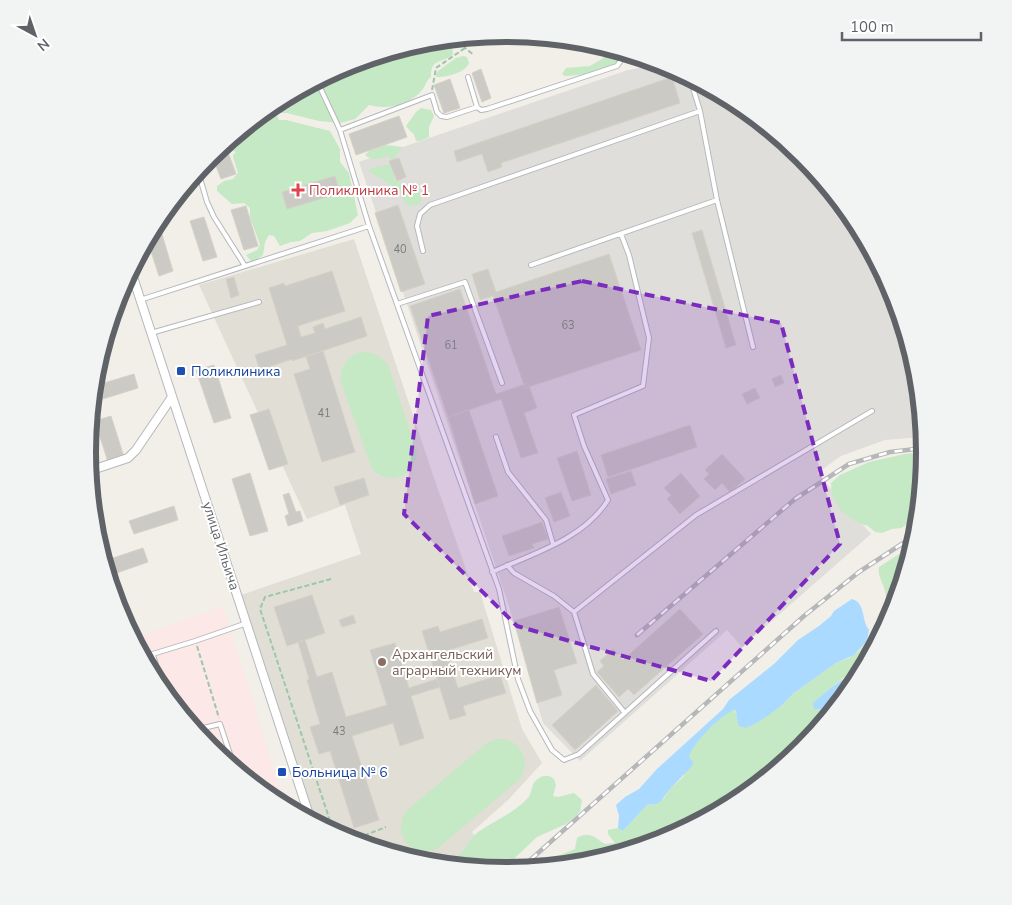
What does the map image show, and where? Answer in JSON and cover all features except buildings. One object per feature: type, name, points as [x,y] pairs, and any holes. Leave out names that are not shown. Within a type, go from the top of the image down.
[{"type":"street","name":"улица Ильича","points":[[134,280],[308,811]]},
{"type":"street","points":[[97,468],[128,458],[136,450],[172,397]]},
{"type":"lane","points":[[468,77],[478,107],[481,110],[617,66],[622,59]]},
{"type":"lane","points":[[319,88],[340,130],[369,226],[499,589],[518,679],[530,711],[552,750],[564,760],[579,754],[716,631]]},
{"type":"lane","points":[[693,88],[700,111],[717,200],[754,347]]},
{"type":"lane","points":[[340,130],[432,95],[437,112],[441,116],[447,117],[478,107]]},
{"type":"lane","points":[[423,251],[417,226],[420,214],[430,205],[700,111]]},
{"type":"lane","points":[[200,179],[214,217],[245,266]]},
{"type":"lane","points":[[531,265],[717,200]]},
{"type":"lane","points":[[140,300],[369,226]]},
{"type":"lane","points":[[492,572],[573,535],[601,512],[608,500],[584,446],[574,414],[643,386],[649,338],[630,255],[621,234]]},
{"type":"lane","points":[[397,304],[465,282],[502,383]]},
{"type":"lane","points":[[151,333],[259,302]]},
{"type":"lane","points":[[574,612],[696,515],[872,411]]},
{"type":"lane","points":[[496,437],[508,472],[546,520],[553,544]]},
{"type":"lane","points":[[507,565],[514,573],[554,596],[574,612],[593,674],[625,712]]},
{"type":"lane","points":[[150,656],[246,623]]},
{"type":"lane","points":[[153,655],[157,667]]},
{"type":"lane","points":[[203,728],[220,724],[231,756]]},
{"type":"path","points":[[464,45],[474,55]]},
{"type":"path","points":[[432,95],[436,68],[465,48]]},
{"type":"path","points":[[331,578],[265,597],[260,609],[331,823]]},
{"type":"path","points":[[195,641],[220,724]]},
{"type":"path","points":[[362,836],[386,827]]},
{"type":"highlighted area","points":[[582,281],[781,323],[840,544],[711,681],[517,626],[404,514],[428,316]]},
{"type":"shaded area","points":[[645,67],[711,97],[734,112],[776,144],[814,182],[831,203],[847,225],[874,271],[894,321],[908,373],[915,438],[885,440],[841,456],[817,473],[871,534],[742,647],[727,630],[580,761],[543,723],[509,606],[359,162],[628,70]]},
{"type":"shaded area","name":"Архангельский аграрный техникум","points":[[354,239],[474,592],[480,592],[522,729],[542,763],[509,799],[472,832],[480,842],[459,860],[426,855],[374,841],[313,814],[241,595],[361,554],[345,505],[307,519],[199,285]]},
{"type":"shaded area","points":[[223,606],[283,796],[256,778],[236,761],[198,723],[165,680],[139,636]]},
{"type":"green space","points":[[452,46],[453,55],[437,62],[431,71],[431,77],[419,94],[404,103],[387,107],[369,105],[355,119],[340,123],[278,113],[279,120],[330,131],[340,149],[340,162],[349,173],[358,215],[350,223],[327,231],[312,233],[300,241],[280,246],[274,236],[269,235],[265,242],[263,255],[251,261],[246,255],[257,250],[260,245],[250,217],[250,208],[244,203],[232,204],[217,191],[217,186],[224,181],[233,179],[238,173],[233,157],[236,152],[230,150],[256,127],[301,97],[349,74],[400,56]]},
{"type":"green space","points":[[607,55],[619,58],[615,65],[603,70],[565,76],[562,74],[566,68],[590,66]]},
{"type":"green space","points":[[467,57],[469,63],[464,69],[450,75],[436,77],[438,71],[456,58]]},
{"type":"green space","points":[[421,108],[431,110],[434,116],[429,127],[429,137],[416,141],[414,134],[406,126]]},
{"type":"green space","points":[[386,145],[403,147],[395,156],[394,180],[420,193],[422,200],[420,204],[410,206],[404,201],[399,190],[368,171],[374,167],[394,162],[388,156],[376,159],[365,155],[370,150]]},
{"type":"green space","points":[[362,352],[378,356],[389,367],[417,453],[412,468],[406,473],[393,478],[379,474],[372,469],[341,382],[341,371],[346,362]]},
{"type":"green space","points":[[916,453],[912,506],[910,520],[906,525],[882,533],[875,532],[841,511],[832,495],[831,483],[840,475],[869,462]]},
{"type":"green space","points":[[904,551],[887,604],[884,588],[879,576],[879,567]]},
{"type":"green space","points":[[867,641],[869,642],[850,675],[843,678],[814,703],[814,709],[825,710],[814,723],[756,778],[711,808],[663,831],[612,849],[552,860],[575,849],[577,838],[581,836],[592,836],[605,844],[615,843],[608,834],[608,830],[618,828],[623,831],[648,804],[654,805],[664,798],[671,788],[684,776],[689,752],[701,736],[728,711],[734,710],[737,715],[737,721],[751,726],[781,706],[794,693],[836,663],[849,658],[859,651]]},
{"type":"green space","points":[[497,739],[512,742],[522,751],[525,765],[520,779],[438,848],[420,851],[412,848],[403,837],[401,829],[406,811],[487,743]]},
{"type":"green space","points":[[543,776],[549,776],[554,779],[556,785],[553,796],[558,797],[574,793],[582,800],[580,811],[576,816],[566,824],[537,837],[511,862],[479,862],[453,859],[458,856],[478,832],[521,805],[531,793],[533,784]]},
{"type":"water","points":[[852,599],[859,604],[869,630],[867,641],[854,655],[836,663],[794,693],[781,706],[751,726],[745,728],[739,726],[735,710],[723,716],[695,745],[689,757],[693,761],[692,766],[660,802],[654,805],[648,804],[623,831],[618,828],[619,816],[616,805],[639,789],[657,769],[723,709],[729,700],[774,664],[798,640],[819,626],[834,611]]},
{"type":"water","points":[[850,675],[825,710],[814,709],[813,703]]},
{"type":"railway","points":[[637,635],[795,499],[849,464],[890,452],[916,449]]},
{"type":"railway","points":[[528,862],[804,616],[859,572],[906,541]]},
{"type":"place","name":"Поликлиника № 1","points":[[298,190]]},
{"type":"place","name":"Поликлиника","points":[[181,371]]},
{"type":"place","name":"Архангельский аграрный техникум","points":[[382,662]]},
{"type":"place","name":"Больница № 6","points":[[282,772]]}]
